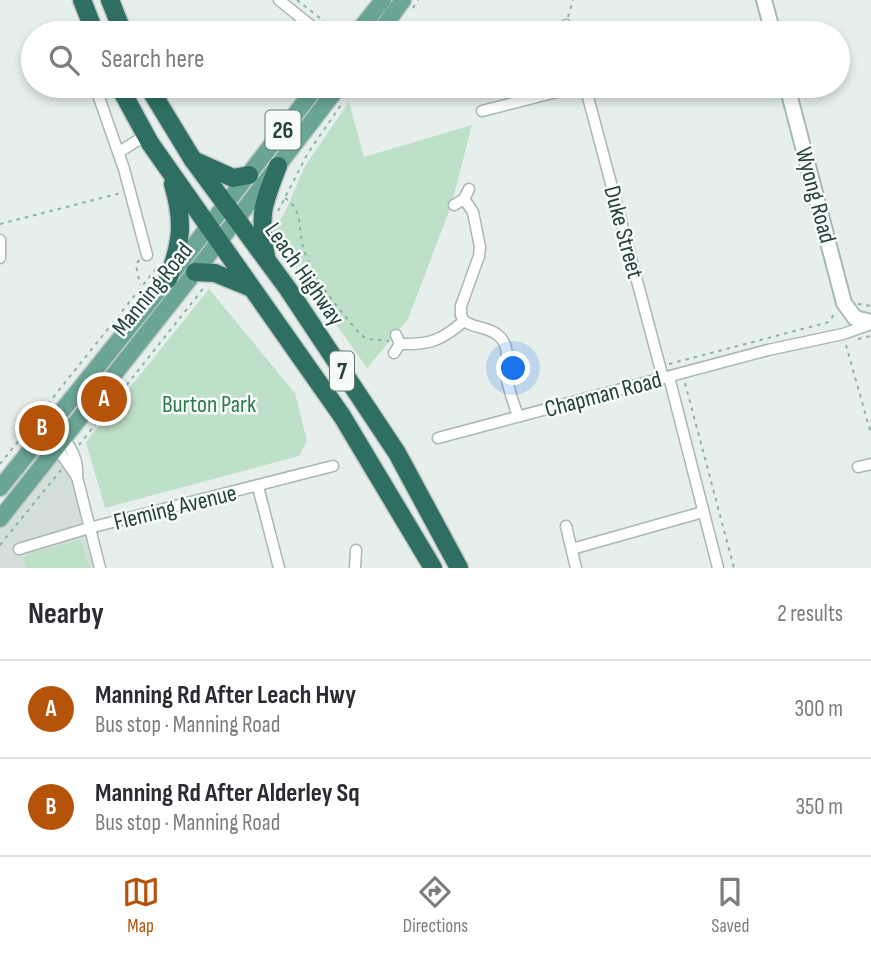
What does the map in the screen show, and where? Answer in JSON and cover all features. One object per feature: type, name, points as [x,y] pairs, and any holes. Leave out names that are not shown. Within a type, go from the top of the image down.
[{"type":"highway","points":[[82,0],[90,21]]},
{"type":"highway","points":[[110,0],[118,21]]},
{"type":"highway","name":"Leach Highway","points":[[126,98],[170,173],[342,416],[433,568]]},
{"type":"highway","name":"Leach Highway","points":[[155,98],[193,160],[288,289],[397,453],[459,568]]},
{"type":"highway","points":[[193,160],[233,177],[249,175]]},
{"type":"highway","points":[[267,261],[261,221],[264,201],[278,166]]},
{"type":"highway","points":[[164,271],[179,247],[182,225],[170,173]]},
{"type":"highway","points":[[195,272],[215,273],[252,288]]},
{"type":"highway","points":[[397,453],[470,568]]},
{"type":"main road","points":[[367,21],[383,0]]},
{"type":"main road","points":[[388,21],[403,0]]},
{"type":"main road","name":"Manning Road","points":[[231,213],[249,175],[308,98]]},
{"type":"main road","name":"Manning Road","points":[[1,516],[195,272],[214,235],[231,213],[278,166],[336,98]]},
{"type":"main road","name":"Manning Road","points":[[0,488],[47,430],[164,271],[214,235]]},
{"type":"street","points":[[279,0],[305,21]]},
{"type":"street","points":[[764,0],[769,21]]},
{"type":"street","points":[[99,98],[130,191],[146,253]]},
{"type":"street","points":[[482,111],[534,98]]},
{"type":"street","name":"Duke Street","points":[[585,98],[718,568]]},
{"type":"street","name":"Wyong Road","points":[[790,98],[845,305]]},
{"type":"street","points":[[118,152],[146,135]]},
{"type":"street","points":[[454,205],[467,194],[480,247],[461,306],[461,315],[470,326],[486,328],[500,337],[507,351],[506,377],[518,416]]},
{"type":"street","points":[[0,240],[0,258]]},
{"type":"street","name":"Chapman Road","points":[[845,305],[855,318],[871,323]]},
{"type":"street","points":[[397,344],[416,345],[445,337],[464,321]]},
{"type":"street","name":"Chapman Road","points":[[438,438],[768,350],[843,334],[871,323]]},
{"type":"street","points":[[47,430],[78,466],[77,477],[100,568]]},
{"type":"street","points":[[858,467],[871,464]]},
{"type":"street","name":"Fleming Avenue","points":[[19,549],[89,528],[332,466]]},
{"type":"street","points":[[258,487],[279,568]]},
{"type":"street","points":[[572,548],[703,512]]},
{"type":"street","points":[[566,526],[576,568]]},
{"type":"street","points":[[355,568],[356,550]]},
{"type":"path","points":[[297,0],[324,21]]},
{"type":"path","points":[[569,21],[573,0]]},
{"type":"path","points":[[261,221],[272,221],[338,98]]},
{"type":"path","points":[[0,224],[130,191]]},
{"type":"path","points":[[285,198],[293,203],[299,212],[304,250],[319,284],[361,335],[367,339],[377,338],[397,344]]},
{"type":"path","points":[[140,288],[136,265],[146,253]]},
{"type":"path","points":[[0,464],[140,288],[164,271]]},
{"type":"path","points":[[0,545],[213,280],[215,273]]},
{"type":"path","points":[[660,366],[829,322],[845,305],[856,303],[871,306]]},
{"type":"path","points":[[843,334],[871,433]]},
{"type":"path","points":[[683,373],[734,568]]},
{"type":"shaded area","points":[[50,461],[61,461],[71,471],[94,568],[0,568],[0,522]]},
{"type":"green space","points":[[349,102],[364,157],[472,125],[451,206],[408,319],[367,368],[271,233],[284,214],[305,166]]},
{"type":"green space","name":"Burton Park","points":[[209,289],[295,393],[307,441],[299,456],[105,508],[86,442]]},
{"type":"green space","points":[[81,540],[90,568],[26,568],[23,558],[33,552]]},
{"type":"place","name":"Manning Rd After Leach Hwy","points":[[104,399]]},
{"type":"place","name":"Manning Rd After Alderley Sq","points":[[42,428]]}]
